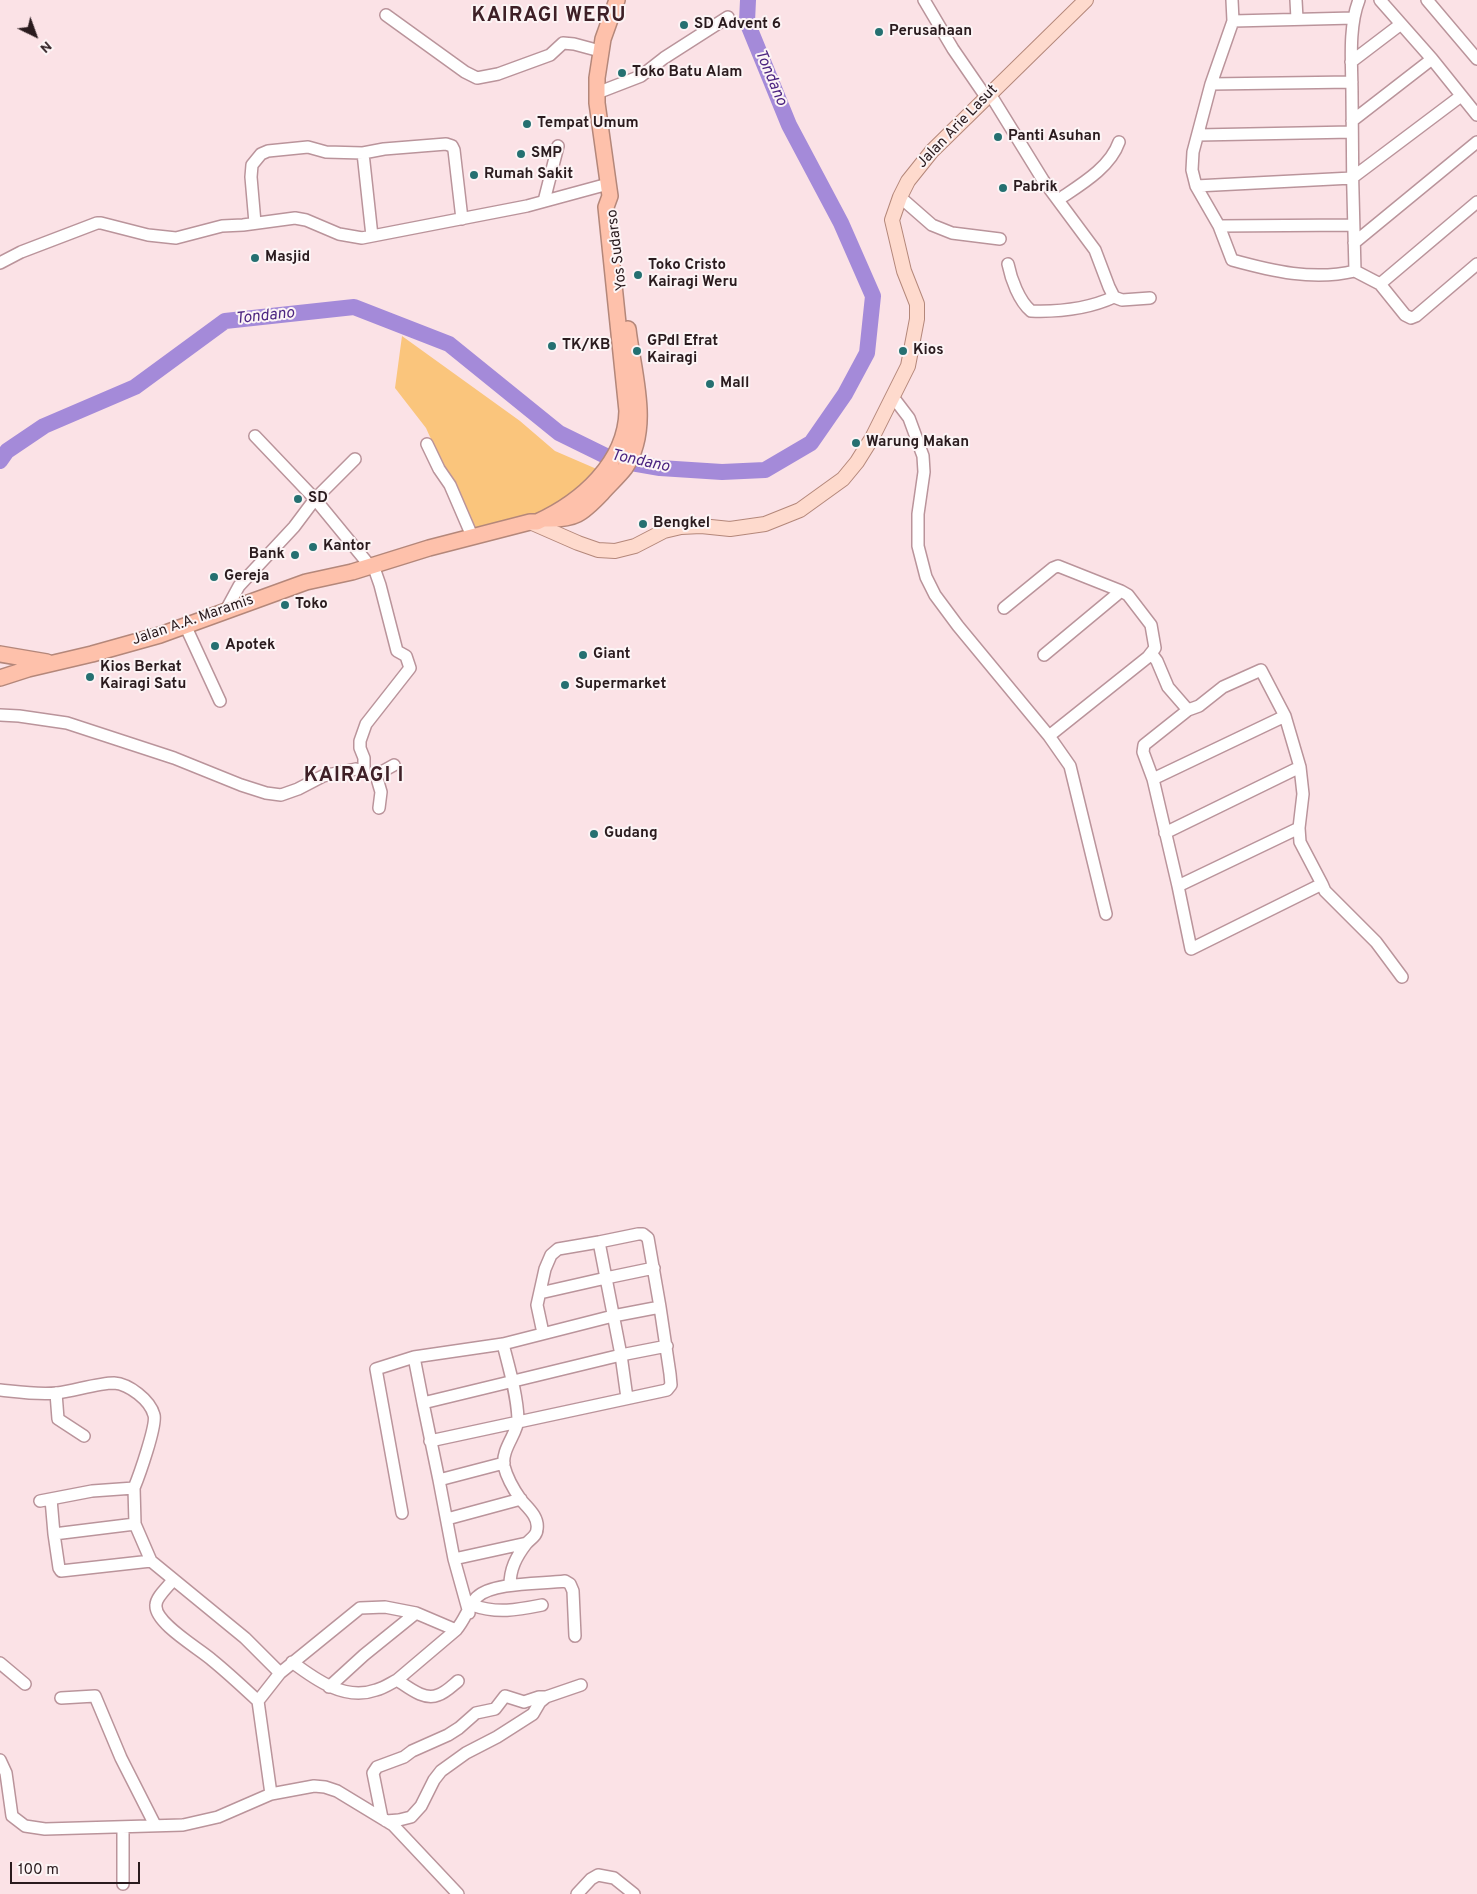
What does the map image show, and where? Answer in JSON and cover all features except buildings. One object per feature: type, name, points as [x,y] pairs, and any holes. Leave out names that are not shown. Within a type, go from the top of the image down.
[{"type":"highway","name":"Yos Sudarso","points":[[537,521],[589,497],[631,437],[606,207],[609,190],[597,93],[600,50],[617,0]]},
{"type":"highway","name":"Jalan A.A. Maramis","points":[[0,678],[51,663],[124,646],[297,585],[372,566],[472,536],[537,521]]},
{"type":"highway","points":[[0,654],[51,663]]},
{"type":"main road","name":"Jalan Arie Lasut","points":[[537,521],[578,543],[598,550],[624,550],[650,540],[664,531],[681,526],[730,529],[765,524],[789,516],[842,479],[857,462],[872,438],[908,366],[917,319],[916,304],[904,271],[892,220],[908,181],[921,163],[1086,0]]},
{"type":"street","points":[[924,0],[953,49],[988,96],[1043,180],[1095,250],[1108,287],[1114,297],[1122,300],[1150,298]]},
{"type":"street","points":[[1232,0],[1233,21],[1211,84],[1193,152],[1192,170],[1196,186],[1219,226],[1232,260],[1286,274],[1339,275],[1355,271],[1380,284],[1405,315],[1413,317],[1477,264]]},
{"type":"street","points":[[1296,0],[1296,19]]},
{"type":"street","points":[[1355,271],[1351,62],[1354,18],[1359,0]]},
{"type":"street","points":[[1380,0],[1477,115]]},
{"type":"street","points":[[1427,0],[1477,59]]},
{"type":"street","points":[[386,15],[447,57],[465,72],[477,78],[498,74],[550,55],[563,43],[568,42],[600,50]]},
{"type":"street","points":[[597,93],[641,76],[664,58],[728,17]]},
{"type":"street","points":[[1233,21],[1354,18]]},
{"type":"street","points":[[1351,62],[1401,24]]},
{"type":"street","points":[[1198,135],[1352,126],[1432,60]]},
{"type":"street","points":[[1211,84],[1352,82]]},
{"type":"street","points":[[1196,186],[1352,178],[1461,96]]},
{"type":"street","points":[[1058,200],[1101,168],[1116,152],[1120,142]]},
{"type":"street","points":[[1354,243],[1477,142]]},
{"type":"street","points":[[255,223],[251,178],[252,165],[261,154],[268,151],[308,147],[326,152],[362,153],[384,149],[446,144],[452,146],[454,150],[462,219]]},
{"type":"street","points":[[544,201],[558,146]]},
{"type":"street","points":[[362,153],[372,236]]},
{"type":"street","points":[[0,262],[97,223],[167,238],[185,236],[222,226],[295,218],[306,220],[339,234],[362,238],[544,201],[609,190]]},
{"type":"street","points":[[900,197],[932,225],[952,233],[1000,239]]},
{"type":"street","points":[[1380,284],[1477,202]]},
{"type":"street","points":[[1219,226],[1353,225]]},
{"type":"street","points":[[1008,264],[1010,276],[1027,308],[1031,311],[1094,306],[1114,297]]},
{"type":"street","points":[[893,397],[909,418],[923,456],[924,472],[918,514],[918,546],[926,577],[934,595],[1049,736],[1070,766],[1106,914]]},
{"type":"street","points":[[255,436],[315,500],[372,566],[380,585],[397,651],[406,656],[410,668],[366,724],[360,740],[360,748],[364,758],[364,771]]},
{"type":"street","points":[[426,444],[450,485],[472,536]]},
{"type":"street","points":[[226,610],[239,586],[315,500],[355,459]]},
{"type":"street","points":[[1004,608],[1058,566],[1128,595],[1151,624],[1155,648],[1148,657],[1049,736]]},
{"type":"street","points":[[1044,655],[1121,591]]},
{"type":"street","points":[[185,626],[220,701]]},
{"type":"street","points":[[1151,653],[1157,660],[1168,687],[1188,710]]},
{"type":"street","points":[[1322,884],[1191,948],[1153,780],[1143,752],[1144,746],[1188,710],[1199,706],[1223,687],[1262,670],[1285,716],[1300,768],[1303,794],[1299,828],[1300,842],[1322,884],[1325,891],[1376,942],[1402,977]]},
{"type":"street","points":[[0,715],[67,723],[174,758],[241,785],[266,793],[281,795],[298,789],[323,776],[356,770],[376,775],[394,765]]},
{"type":"street","points":[[1153,780],[1285,716]]},
{"type":"street","points":[[1165,833],[1300,768]]},
{"type":"street","points":[[376,775],[381,792],[379,808]]},
{"type":"street","points":[[1178,886],[1299,828]]},
{"type":"street","points":[[430,1440],[664,1391],[669,1388],[670,1374],[667,1346],[648,1238],[643,1234],[553,1251],[545,1269],[537,1310],[543,1333]]},
{"type":"street","points":[[599,1242],[621,1355],[627,1398]]},
{"type":"street","points":[[540,1293],[654,1268]]},
{"type":"street","points":[[402,1513],[376,1369],[414,1357],[502,1344],[613,1316],[660,1307]]},
{"type":"street","points":[[502,1344],[512,1381],[518,1421],[508,1443],[504,1463],[507,1476],[521,1499],[535,1516],[537,1523],[536,1534],[527,1543],[513,1565],[510,1574],[510,1586]]},
{"type":"street","points":[[423,1403],[621,1355],[667,1346]]},
{"type":"street","points":[[414,1357],[454,1559],[470,1609]]},
{"type":"street","points":[[0,1390],[23,1393],[56,1393],[115,1383],[135,1391],[147,1402],[155,1416],[146,1456],[134,1488],[134,1524],[151,1561],[245,1638],[280,1673]]},
{"type":"street","points":[[56,1393],[58,1419],[84,1436]]},
{"type":"street","points":[[439,1480],[504,1463]]},
{"type":"street","points":[[134,1488],[92,1491],[46,1500],[59,1568],[61,1571],[151,1561]]},
{"type":"street","points":[[447,1519],[521,1499]]},
{"type":"street","points":[[54,1534],[134,1524]]},
{"type":"street","points":[[454,1559],[527,1543]]},
{"type":"street","points":[[173,1580],[157,1600],[157,1611],[169,1626],[210,1658],[258,1701],[271,1794]]},
{"type":"street","points":[[292,1662],[329,1687],[354,1694],[377,1690],[397,1680],[456,1630],[475,1600],[484,1592],[510,1586],[568,1583],[573,1591],[574,1636]]},
{"type":"street","points":[[470,1609],[508,1612],[542,1605]]},
{"type":"street","points":[[258,1701],[280,1673],[292,1662],[360,1608],[376,1607],[416,1613],[456,1630]]},
{"type":"street","points":[[329,1687],[364,1655],[416,1613]]},
{"type":"street","points":[[0,1663],[25,1684]]},
{"type":"street","points":[[397,1680],[415,1691],[432,1696],[439,1695],[458,1681]]},
{"type":"street","points":[[384,1820],[373,1773],[377,1767],[404,1757],[412,1751],[448,1735],[476,1713],[495,1709],[505,1696],[524,1702],[581,1685]]},
{"type":"street","points":[[61,1698],[95,1696],[121,1758],[155,1825]]},
{"type":"street","points":[[384,1820],[399,1820],[411,1817],[421,1806],[434,1780],[441,1771],[466,1753],[497,1737],[533,1714],[540,1702],[546,1697]]},
{"type":"street","points":[[0,1760],[6,1772],[12,1816],[25,1826],[32,1828],[61,1830],[155,1825],[174,1826],[208,1820],[271,1794],[314,1786],[325,1787],[337,1791],[393,1825],[458,1894]]},
{"type":"street","points":[[123,1827],[123,1884]]},
{"type":"street","points":[[578,1894],[591,1878],[598,1875],[614,1878],[634,1894]]},
{"type":"shaded area","points":[[402,336],[520,421],[555,451],[599,470],[563,506],[474,535],[426,428],[395,388]]},
{"type":"waterway","name":"Tondano","points":[[0,461],[7,451],[44,426],[135,387],[225,321],[354,307],[449,344],[559,433],[614,460],[660,468],[722,472],[765,470],[811,443],[845,394],[867,353],[873,296],[841,223],[789,125],[747,22],[748,0]]},
{"type":"place","name":"SD Advent 6","points":[[684,25]]},
{"type":"place","name":"Perusahaan","points":[[879,32]]},
{"type":"place","name":"Toko Batu Alam","points":[[622,73]]},
{"type":"place","name":"Tempat Umum","points":[[527,124]]},
{"type":"place","name":"Panti Asuhan","points":[[998,137]]},
{"type":"place","name":"SMP","points":[[521,154]]},
{"type":"place","name":"Rumah Sakit","points":[[474,175]]},
{"type":"place","name":"Pabrik","points":[[1003,188]]},
{"type":"place","name":"Masjid","points":[[255,258]]},
{"type":"place","name":"Toko Cristo Kairagi Weru","points":[[638,275]]},
{"type":"place","name":"TK/KB","points":[[552,346]]},
{"type":"place","name":"GPdI Efrat Kairagi","points":[[637,351]]},
{"type":"place","name":"Kios","points":[[903,351]]},
{"type":"place","name":"Mall","points":[[710,384]]},
{"type":"place","name":"Warung Makan","points":[[856,443]]},
{"type":"place","name":"SD","points":[[298,499]]},
{"type":"place","name":"Bengkel","points":[[643,524]]},
{"type":"place","name":"Kantor","points":[[313,547]]},
{"type":"place","name":"Bank","points":[[295,555]]},
{"type":"place","name":"Gereja","points":[[214,577]]},
{"type":"place","name":"Toko","points":[[285,605]]},
{"type":"place","name":"Apotek","points":[[215,646]]},
{"type":"place","name":"Giant","points":[[583,655]]},
{"type":"place","name":"Kios Berkat Kairagi Satu","points":[[90,677]]},
{"type":"place","name":"Supermarket","points":[[565,685]]},
{"type":"place","name":"Gudang","points":[[594,834]]},
{"type":"district","name":"KAIRAGI WERU","points":[[549,17]]},
{"type":"district","name":"KAIRAGI I","points":[[354,777]]}]
